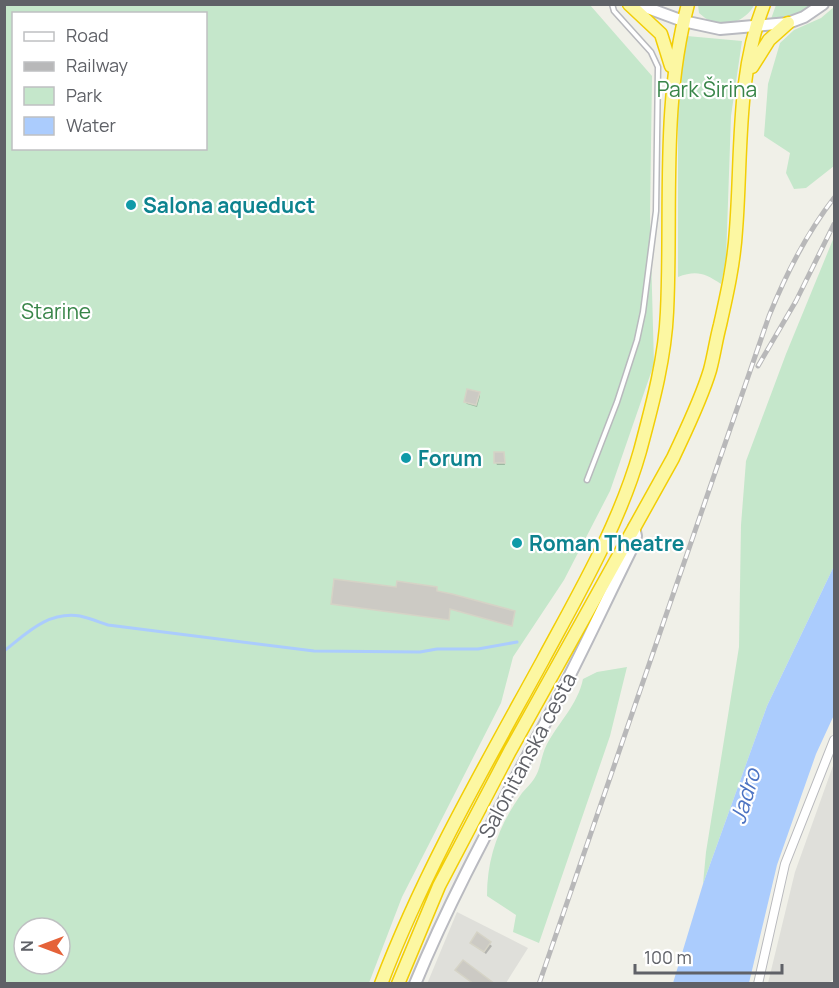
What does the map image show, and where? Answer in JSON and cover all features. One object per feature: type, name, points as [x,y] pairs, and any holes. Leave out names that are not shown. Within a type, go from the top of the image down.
[{"type":"highway","points":[[629,4],[661,34],[670,58],[673,77]]},
{"type":"highway","points":[[381,984],[422,886],[586,581],[622,504],[639,453],[662,359],[667,314],[670,106],[673,77],[688,4]]},
{"type":"highway","points":[[398,984],[439,886],[510,751],[673,458],[691,421],[710,370],[730,280],[736,232],[746,79],[756,26],[764,4]]},
{"type":"highway","points":[[746,79],[769,40],[788,22]]},
{"type":"main road","points":[[637,4],[683,21],[720,29],[788,22],[804,17],[822,4]]},
{"type":"main road","name":"Salonitanska cesta","points":[[415,984],[449,906],[493,818],[575,666],[633,546],[636,536],[634,526]]},
{"type":"street","points":[[758,984],[785,864],[834,740]]},
{"type":"lane","points":[[587,480],[617,402],[637,340],[643,312],[656,211],[658,67],[651,52],[614,11],[612,4]]},
{"type":"shaded area","points":[[834,763],[834,979],[828,983],[768,983],[795,872]]},
{"type":"shaded area","points":[[457,912],[528,948],[506,983],[427,984]]},
{"type":"green space","name":"Starine","points":[[5,5],[590,5],[652,76],[650,217],[654,364],[610,491],[564,580],[513,657],[501,703],[402,897],[369,983],[5,984]]},
{"type":"green space","name":"Park Širina","points":[[698,5],[754,5],[742,18],[730,23],[718,24],[699,13]]},
{"type":"green space","name":"Park Širina","points":[[776,5],[814,5],[790,17],[773,20],[771,19]]},
{"type":"green space","points":[[834,7],[834,166],[806,188],[794,189],[786,173],[790,153],[764,136],[768,84],[780,43],[794,30],[821,18]]},
{"type":"green space","name":"Park Širina","points":[[687,36],[742,41],[731,116],[726,260],[721,284],[700,274],[678,277],[678,93]]},
{"type":"green space","points":[[834,237],[834,566],[767,706],[703,884],[706,852],[739,647],[741,525],[746,461],[786,354]]},
{"type":"green space","points":[[627,667],[610,736],[539,943],[513,932],[516,915],[487,896],[489,868],[496,842],[514,805],[536,775],[547,744],[573,705],[583,679],[597,672]]},
{"type":"water","name":"Jadro","points":[[834,566],[834,715],[816,754],[777,865],[749,983],[673,983],[703,884],[767,706]]},
{"type":"building","points":[[467,389],[480,392],[476,405],[464,402]]},
{"type":"building","points":[[494,452],[504,452],[505,463],[494,463]]},
{"type":"building","points":[[334,579],[396,587],[397,581],[437,587],[437,591],[515,611],[512,626],[450,609],[449,620],[331,604]]},
{"type":"building","points":[[477,932],[491,942],[484,952],[470,943]]},
{"type":"building","points":[[463,960],[495,984],[474,984],[455,970]]},
{"type":"waterway","points":[[4,651],[39,625],[68,615],[80,616],[108,625],[314,651],[420,652],[437,649],[478,649],[517,642]]},
{"type":"railway","points":[[539,984],[769,316],[797,255],[834,198]]},
{"type":"railway","points":[[758,366],[796,301],[834,224]]},
{"type":"place","name":"Salona aqueduct","points":[[131,205]]},
{"type":"place","name":"Forum","points":[[406,458]]},
{"type":"place","name":"Roman Theatre","points":[[517,543]]}]
